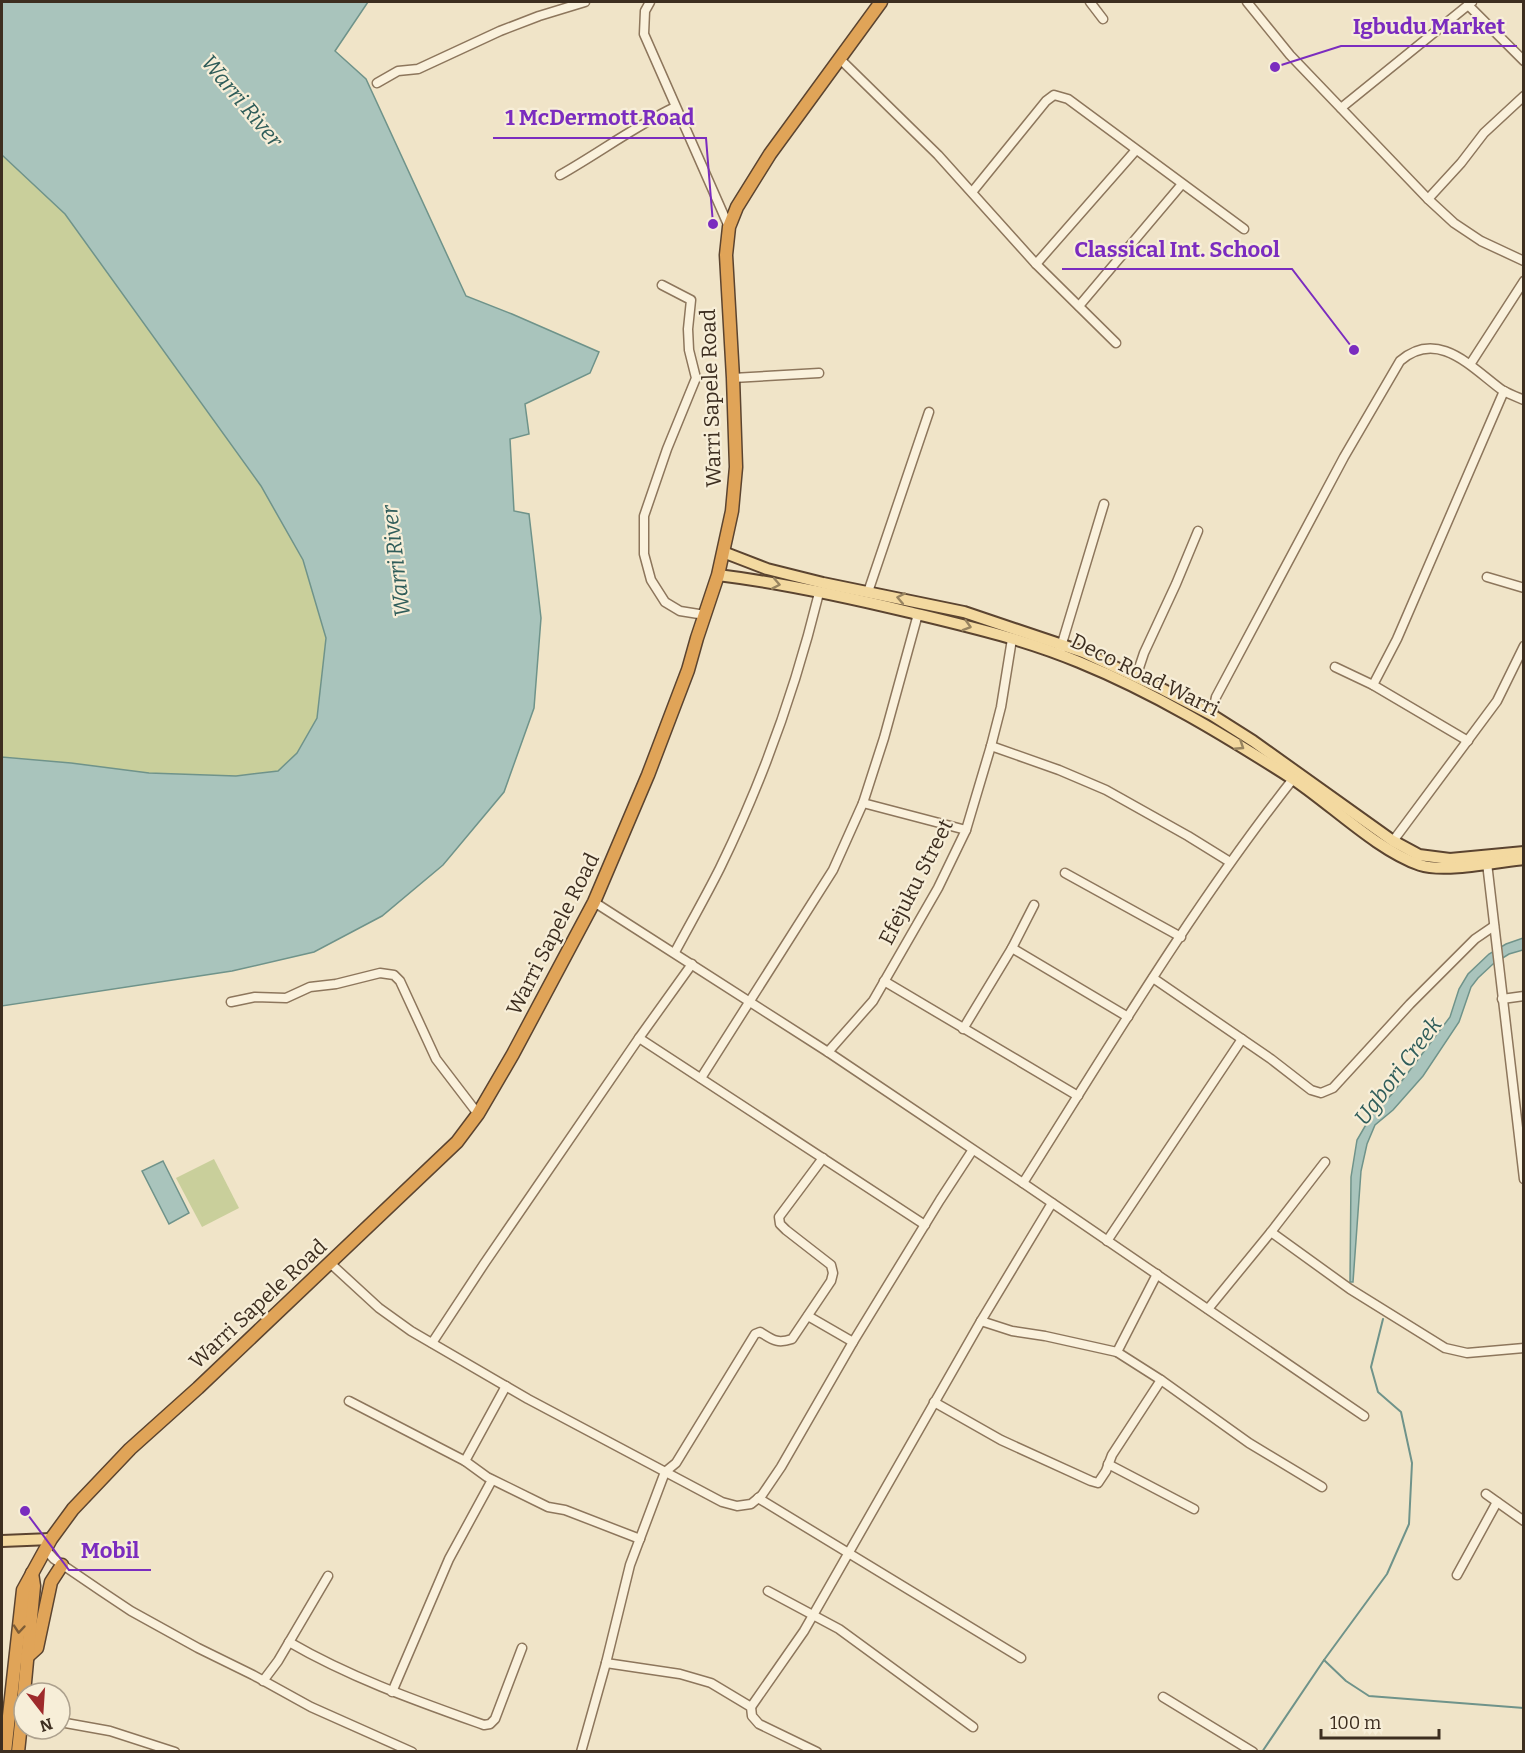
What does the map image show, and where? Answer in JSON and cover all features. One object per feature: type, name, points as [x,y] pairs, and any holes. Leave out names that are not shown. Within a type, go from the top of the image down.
[{"type":"highway","name":"Warri Sapele Road","points":[[21,1681],[23,1590],[48,1544],[73,1509],[130,1449],[457,1142],[478,1114],[561,968],[594,902],[648,775],[688,670],[718,576],[732,511],[736,467],[726,255],[729,226],[737,207],[770,154],[881,2]]},
{"type":"highway","points":[[26,1658],[37,1648],[51,1582],[62,1565]]},
{"type":"highway","points":[[23,1681],[34,1586],[32,1573]]},
{"type":"highway","name":"Warri Sapele Road","points":[[5,1752],[12,1727]]},
{"type":"main road","name":"Deco Road Warri","points":[[723,552],[767,569],[964,612],[1136,677],[1212,716],[1253,741],[1393,842],[1419,855],[1450,859],[1524,852]]},
{"type":"main road","name":"Deco Road Warri","points":[[718,576],[754,580],[918,614],[1060,649],[1207,724],[1293,779],[1381,845],[1420,865],[1441,868],[1524,860]]},
{"type":"main road","points":[[2,1541],[48,1544]]},
{"type":"street","points":[[377,83],[398,71],[418,69],[500,31],[585,2]]},
{"type":"street","points":[[650,2],[645,11],[644,34],[729,226]]},
{"type":"street","points":[[1090,2],[1103,19]]},
{"type":"street","points":[[1247,2],[1290,55],[1428,199],[1454,223],[1481,241],[1524,261]]},
{"type":"street","points":[[1341,108],[1470,3],[1524,61]]},
{"type":"street","points":[[840,59],[938,155],[1036,264],[1116,343]]},
{"type":"street","points":[[972,191],[1046,101],[1054,95],[1068,99],[1244,229]]},
{"type":"street","points":[[1428,199],[1461,163],[1484,133],[1524,96]]},
{"type":"street","points":[[560,175],[675,107]]},
{"type":"street","points":[[1036,264],[1136,150]]},
{"type":"street","points":[[1079,306],[1182,184]]},
{"type":"street","points":[[1471,363],[1524,281]]},
{"type":"street","points":[[663,285],[691,300],[688,329],[689,350],[696,378],[667,449],[644,516],[644,554],[651,580],[665,602],[680,611],[705,615]]},
{"type":"street","points":[[1212,716],[1216,698],[1394,368],[1412,351],[1421,348],[1443,352],[1471,363],[1504,391],[1524,400]]},
{"type":"street","points":[[733,378],[819,372]]},
{"type":"street","points":[[1373,685],[1397,639],[1504,391]]},
{"type":"street","points":[[868,592],[929,412]]},
{"type":"street","points":[[1060,649],[1104,504]]},
{"type":"street","points":[[1136,677],[1143,654],[1198,531]]},
{"type":"street","points":[[1487,577],[1524,588]]},
{"type":"street","points":[[675,952],[720,867],[753,793],[782,718],[819,593]]},
{"type":"street","points":[[701,1078],[833,870],[863,803],[884,738],[918,614]]},
{"type":"street","name":"Efejuku Street","points":[[828,1052],[873,1000],[938,888],[966,830],[1001,707],[1012,639]]},
{"type":"street","points":[[1393,842],[1497,701],[1520,664],[1524,646]]},
{"type":"street","points":[[1335,667],[1373,685],[1468,741]]},
{"type":"street","points":[[991,746],[1059,770],[1106,790],[1230,862]]},
{"type":"street","points":[[1023,1183],[1153,978],[1230,862],[1293,779]]},
{"type":"street","points":[[863,803],[966,830]]},
{"type":"street","points":[[1487,863],[1524,1179]]},
{"type":"street","points":[[1065,873],[1181,937]]},
{"type":"street","points":[[594,902],[828,1052],[1364,1416]]},
{"type":"street","points":[[963,1029],[1012,948],[1034,905]]},
{"type":"street","points":[[1153,978],[1311,1090],[1321,1093],[1329,1091],[1410,1004],[1475,939],[1494,926]]},
{"type":"street","points":[[1012,948],[1128,1017]]},
{"type":"street","points":[[432,1343],[639,1038],[692,964]]},
{"type":"street","points":[[231,1002],[255,997],[286,998],[310,987],[336,984],[380,973],[394,975],[400,981],[436,1059],[478,1114]]},
{"type":"street","points":[[884,981],[1078,1096]]},
{"type":"street","points":[[1502,999],[1524,996]]},
{"type":"street","points":[[639,1038],[925,1225]]},
{"type":"street","points":[[1107,1241],[1242,1039]]},
{"type":"street","points":[[1513,1089],[1524,1088]]},
{"type":"street","points":[[330,1263],[379,1308],[432,1343],[506,1386],[722,1502],[737,1506],[751,1504],[758,1498],[785,1459],[853,1342],[972,1151]]},
{"type":"street","points":[[581,1752],[628,1572],[665,1472],[676,1463],[755,1334],[760,1332],[782,1343],[792,1339],[831,1281],[833,1273],[831,1265],[786,1230],[780,1224],[779,1217],[823,1158]]},
{"type":"street","points":[[1208,1309],[1325,1162]]},
{"type":"street","points":[[818,1752],[759,1724],[752,1716],[751,1707],[813,1614],[981,1321],[1052,1203]]},
{"type":"street","points":[[1271,1232],[1350,1289],[1444,1348],[1467,1353],[1524,1348]]},
{"type":"street","points":[[1117,1352],[1157,1274]]},
{"type":"street","points":[[808,1316],[853,1342]]},
{"type":"street","points":[[981,1321],[1012,1331],[1117,1352],[1161,1380],[1249,1443],[1322,1487]]},
{"type":"street","points":[[934,1402],[1001,1440],[1098,1483],[1112,1455],[1161,1380]]},
{"type":"street","points":[[465,1461],[506,1386]]},
{"type":"street","points":[[349,1401],[465,1461],[492,1480],[548,1507],[565,1510],[640,1539]]},
{"type":"street","points":[[1108,1464],[1194,1509]]},
{"type":"street","points":[[392,1692],[449,1559],[492,1480]]},
{"type":"street","points":[[1486,1494],[1524,1521]]},
{"type":"street","points":[[758,1498],[1022,1658]]},
{"type":"street","points":[[1457,1575],[1497,1502]]},
{"type":"street","points":[[48,1544],[62,1565],[131,1611],[311,1707],[412,1752]]},
{"type":"street","points":[[263,1681],[290,1642],[328,1576]]},
{"type":"street","points":[[768,1591],[839,1629],[973,1727]]},
{"type":"street","points":[[290,1642],[314,1656],[392,1692],[484,1725],[490,1724],[495,1719],[522,1648]]},
{"type":"street","points":[[606,1663],[680,1674],[711,1683],[751,1707]]},
{"type":"street","points":[[1163,1696],[1253,1752]]},
{"type":"street","points":[[72,1724],[110,1731],[176,1752]]},
{"type":"green space","points":[[2,155],[65,214],[261,486],[303,560],[326,637],[317,718],[297,753],[278,771],[236,776],[149,773],[2,757]]},
{"type":"green space","points":[[214,1159],[239,1208],[202,1227],[176,1178]]},
{"type":"water","name":"Warri River","points":[[2,2],[368,2],[335,51],[366,79],[466,296],[599,352],[590,373],[525,404],[529,434],[510,439],[514,511],[529,514],[541,618],[534,708],[504,792],[443,865],[382,916],[314,952],[232,971],[2,1006],[2,757],[149,773],[236,776],[278,771],[297,753],[317,718],[326,638],[303,560],[261,486],[65,214],[2,155]]},
{"type":"water","points":[[1523,938],[1523,950],[1509,954],[1493,964],[1478,978],[1471,987],[1459,1022],[1423,1076],[1393,1110],[1375,1125],[1367,1144],[1361,1171],[1353,1282],[1350,1282],[1351,1177],[1357,1140],[1371,1116],[1392,1094],[1450,1017],[1459,989],[1468,974],[1489,954],[1506,944]]},
{"type":"water","points":[[163,1161],[189,1213],[169,1224],[142,1171]]},
{"type":"waterway","points":[[1262,1752],[1324,1660],[1387,1574],[1409,1524],[1412,1463],[1401,1412],[1378,1392],[1371,1367],[1383,1319]]},
{"type":"waterway","points":[[1324,1660],[1346,1681],[1369,1696],[1524,1708]]},
{"type":"place","name":"Igbudu Market","points":[[1275,67]]},
{"type":"place","name":"1 McDermott Road","points":[[713,224]]},
{"type":"place","name":"Classical Int. School","points":[[1354,350]]},
{"type":"place","name":"Mobil","points":[[25,1511]]},
{"type":"water label","name":"Ugbori Creek","points":[[1398,1071]]}]
